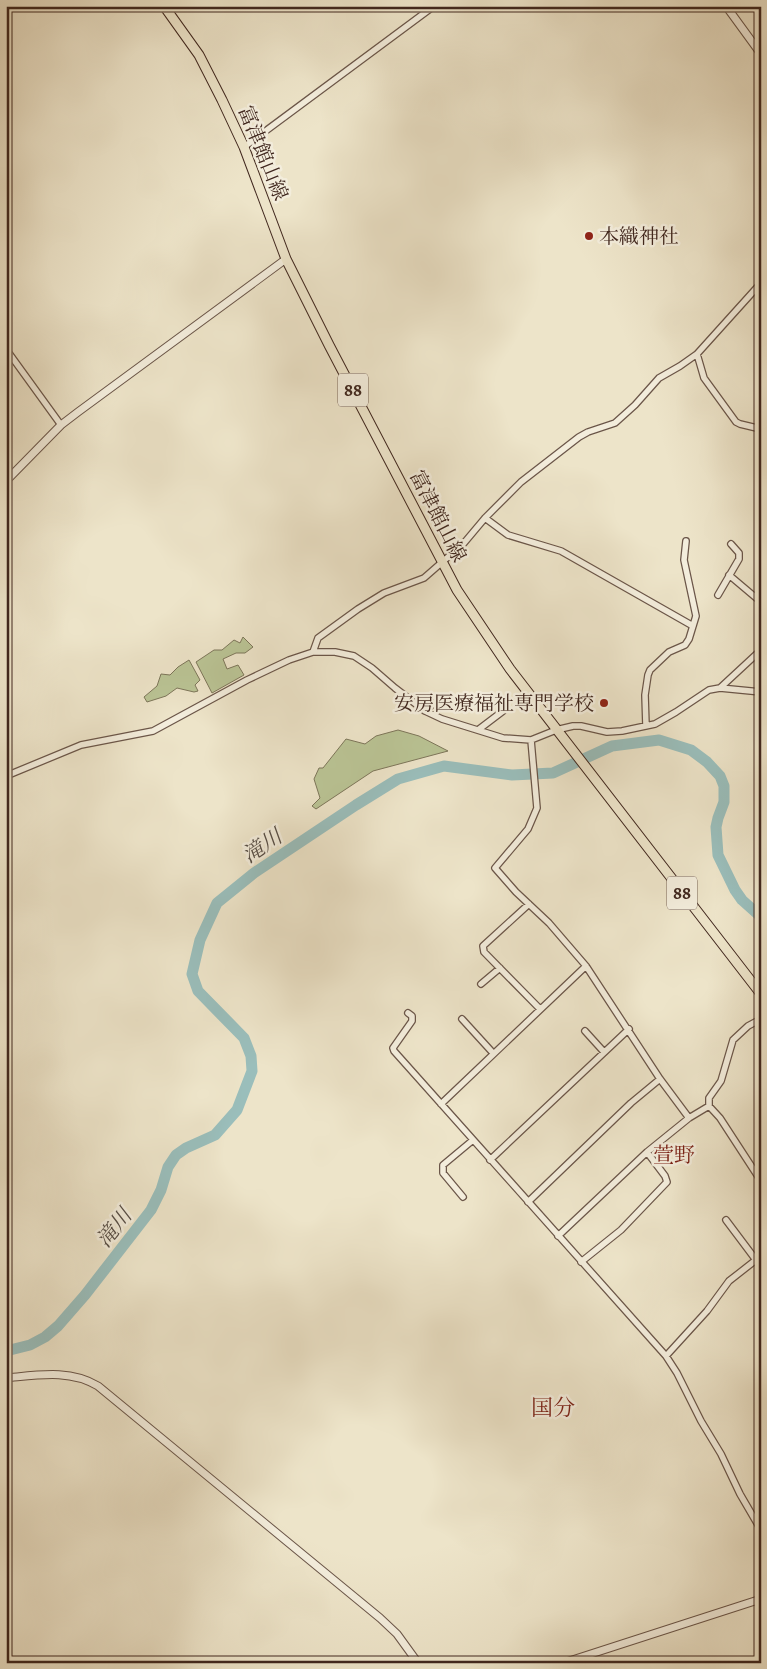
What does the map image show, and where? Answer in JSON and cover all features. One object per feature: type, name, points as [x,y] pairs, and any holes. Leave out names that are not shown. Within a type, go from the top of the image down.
[{"type":"main road","name":"富津館山線","points":[[164,6],[199,55],[244,147],[286,259],[442,562],[477,622],[510,670],[761,994]]},
{"type":"street","points":[[244,147],[434,6]]},
{"type":"street","points":[[726,6],[761,54]]},
{"type":"street","points":[[6,481],[61,426],[286,259]]},
{"type":"street","points":[[312,652],[318,638],[358,609],[384,593],[424,578],[464,543],[485,518],[521,482],[588,432],[615,422],[635,405],[658,378],[697,354],[761,283]]},
{"type":"street","points":[[6,349],[61,426]]},
{"type":"street","points":[[697,354],[704,378],[736,422],[761,429]]},
{"type":"street","points":[[485,518],[508,535],[561,551],[693,626]]},
{"type":"street","points":[[646,726],[645,695],[648,674],[669,652],[685,645],[696,616],[684,560],[686,541]]},
{"type":"street","points":[[718,595],[739,559],[739,553],[731,544]]},
{"type":"street","points":[[729,575],[761,602]]},
{"type":"street","points":[[720,688],[761,650]]},
{"type":"street","points":[[6,776],[81,745],[152,731],[280,664],[312,652],[335,652],[354,656],[372,668],[425,711],[442,719],[503,738],[531,740],[556,730],[573,726],[614,732],[646,726],[676,712],[709,690],[720,688],[761,692]]},
{"type":"street","points":[[425,711],[440,698]]},
{"type":"street","points":[[478,730],[503,710]]},
{"type":"street","points":[[531,740],[537,808],[528,829],[495,868],[549,923],[586,966],[660,1079],[689,1118]]},
{"type":"street","points":[[530,904],[483,946],[484,952],[540,1010]]},
{"type":"street","points":[[441,1104],[586,966]]},
{"type":"street","points":[[481,984],[500,968]]},
{"type":"street","points":[[408,1013],[412,1016],[412,1021],[393,1048],[490,1160],[666,1356],[677,1373],[701,1421],[721,1454],[740,1494],[761,1530]]},
{"type":"street","points":[[462,1019],[493,1053]]},
{"type":"street","points":[[761,1019],[748,1026],[732,1040],[721,1081],[709,1098],[709,1106],[720,1118],[761,1181]]},
{"type":"street","points":[[490,1160],[629,1029]]},
{"type":"street","points":[[586,1031],[604,1052]]},
{"type":"street","points":[[528,1202],[631,1103],[660,1079]]},
{"type":"street","points":[[558,1236],[647,1152],[689,1118],[709,1106]]},
{"type":"street","points":[[464,1197],[443,1173],[443,1165],[473,1140]]},
{"type":"street","points":[[581,1262],[615,1235],[667,1182],[665,1176],[647,1152]]},
{"type":"street","points":[[666,1356],[707,1311],[728,1281],[758,1258],[726,1220]]},
{"type":"street","points":[[6,1378],[63,1374],[88,1380],[98,1386],[380,1618],[397,1634],[418,1663]]},
{"type":"street","points":[[563,1663],[761,1599]]},
{"type":"green space","points":[[243,637],[253,647],[245,653],[236,653],[223,659],[227,669],[238,665],[244,675],[212,693],[196,662],[214,650],[222,650],[234,640],[240,643]]},
{"type":"green space","points":[[189,660],[200,680],[195,685],[198,691],[194,692],[177,688],[166,696],[147,702],[144,697],[157,686],[161,674],[170,675]]},
{"type":"green space","points":[[398,730],[419,736],[448,751],[373,771],[316,809],[312,806],[320,798],[314,779],[319,768],[323,768],[346,739],[365,744],[376,736]]},
{"type":"waterway","name":"滝川","points":[[6,1351],[30,1345],[45,1337],[58,1326],[85,1295],[151,1210],[161,1190],[168,1167],[176,1155],[186,1148],[215,1135],[237,1110],[252,1071],[251,1056],[244,1038],[198,991],[192,974],[200,940],[217,903],[254,873],[398,779],[444,766],[512,775],[553,773],[612,746],[659,740],[691,750],[707,762],[720,776],[724,786],[724,802],[716,827],[718,855],[735,890],[742,900],[761,917]]},
{"type":"place","name":"本織神社","points":[[589,236]]},
{"type":"place","name":"安房医療福祉専門学校","points":[[604,703]]},
{"type":"district","name":"萱野","points":[[674,1155]]},
{"type":"district","name":"国分","points":[[553,1408]]}]
